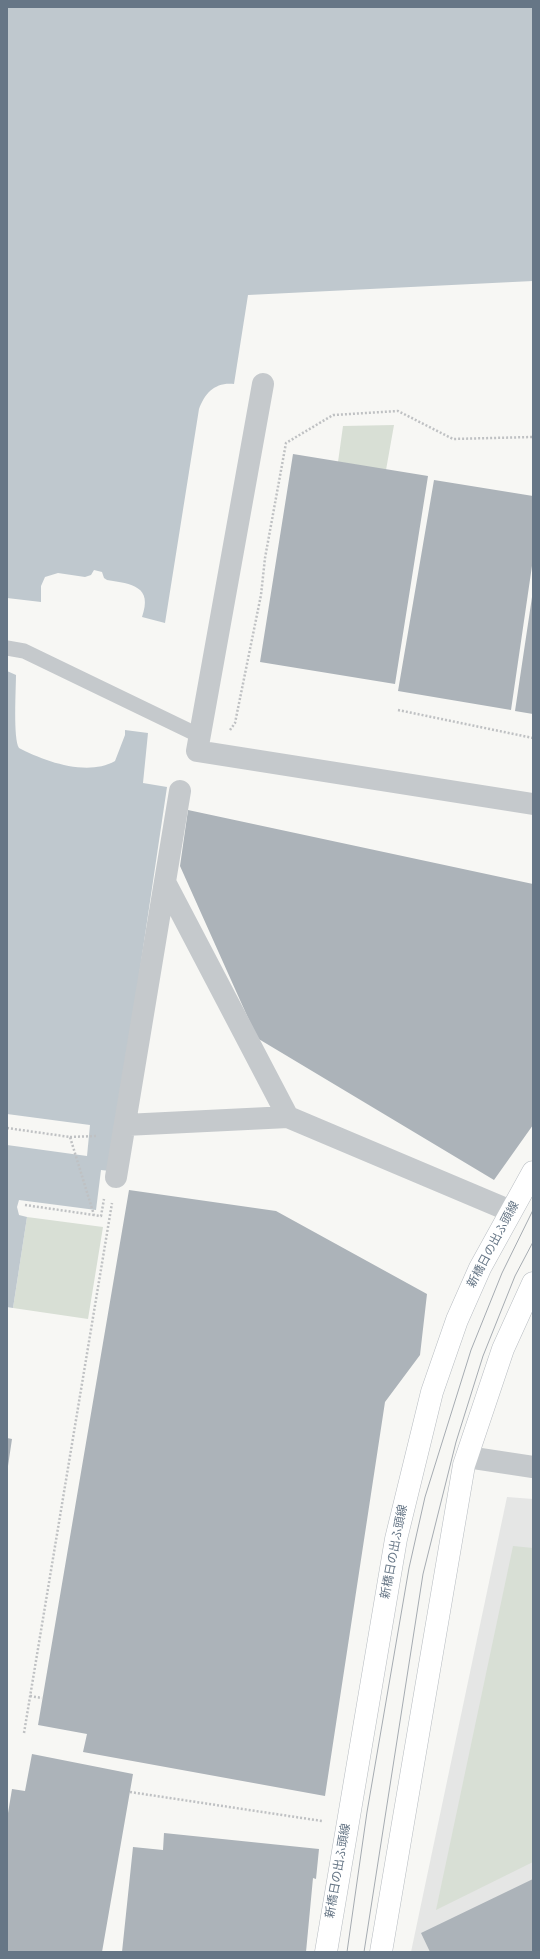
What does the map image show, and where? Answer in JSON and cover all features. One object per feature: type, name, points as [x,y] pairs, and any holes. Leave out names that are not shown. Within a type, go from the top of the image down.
[{"type":"main road","name":"新橋日の出ふ頭線","points":[[326,1952],[396,1539],[432,1392],[457,1320],[480,1268],[533,1172]]},
{"type":"main road","points":[[380,1952],[464,1465],[503,1349],[533,1283]]},
{"type":"street","points":[[264,384],[197,751],[533,804]]},
{"type":"street","points":[[116,1177],[180,791]]},
{"type":"street","points":[[165,882],[288,1117]]},
{"type":"street","points":[[125,1125],[288,1117],[501,1207]]},
{"type":"street","points":[[467,1457],[533,1467]]},
{"type":"lane","points":[[7,648],[24,651],[200,736]]},
{"type":"path","points":[[261,595],[265,558],[286,443],[333,415],[398,411],[453,439],[533,437]]},
{"type":"path","points":[[398,710],[533,738]]},
{"type":"path","points":[[7,1128],[70,1137],[90,1135]]},
{"type":"path","points":[[70,1137],[94,1215]]},
{"type":"path","points":[[24,1205],[101,1216],[107,1176],[116,1177],[24,1733]]},
{"type":"path","points":[[30,1696],[42,1698]]},
{"type":"path","points":[[130,1792],[327,1822]]},
{"type":"shaded area","points":[[7,7],[533,7],[533,281],[248,295],[234,384],[216,387],[204,398],[199,409],[165,623],[142,617],[145,607],[145,599],[138,588],[125,583],[107,580],[104,578],[102,572],[94,570],[91,575],[85,577],[58,573],[45,577],[41,586],[41,602],[7,598]]},
{"type":"shaded area","points":[[394,425],[386,470],[338,462],[343,426]]},
{"type":"shaded area","points":[[7,671],[16,675],[15,724],[19,748],[53,762],[92,768],[104,766],[115,761],[125,735],[125,730],[148,733],[143,783],[167,787],[110,1171],[101,1170],[96,1210],[19,1200],[17,1207],[19,1215],[27,1217],[13,1308],[7,1307]]},
{"type":"shaded area","points":[[27,1217],[103,1227],[88,1319],[13,1308]]},
{"type":"shaded area","points":[[507,1497],[533,1499],[533,1952],[411,1952]]},
{"type":"shaded area","points":[[513,1546],[533,1548],[533,1862],[436,1910]]},
{"type":"pier","points":[[7,1114],[90,1125],[87,1156],[7,1145]]},
{"type":"building","points":[[293,454],[428,476],[395,684],[260,662]]},
{"type":"building","points":[[434,480],[533,496],[533,559],[511,710],[398,691]]},
{"type":"building","points":[[533,597],[533,714],[515,711]]},
{"type":"building","points":[[188,810],[533,884],[533,1125],[494,1180],[257,1038],[180,866]]},
{"type":"building","points":[[129,1190],[276,1211],[427,1294],[420,1355],[385,1402],[325,1796],[83,1752],[87,1734],[38,1725]]},
{"type":"building","points":[[7,1438],[12,1439],[8,1466],[7,1466]]},
{"type":"building","points":[[32,1754],[133,1774],[102,1952],[7,1952],[7,1819],[12,1789],[25,1791]]},
{"type":"building","points":[[164,1833],[319,1849],[316,1879],[313,1878],[306,1952],[122,1952],[133,1847],[163,1850]]},
{"type":"building","points":[[533,1879],[533,1952],[430,1952],[421,1933]]},
{"type":"tram line","points":[[347,1952],[367,1812],[409,1568],[425,1497],[471,1350],[502,1273],[533,1210]]},
{"type":"tram line","points":[[364,1952],[423,1574],[456,1442],[483,1356],[515,1276],[533,1242]]}]
